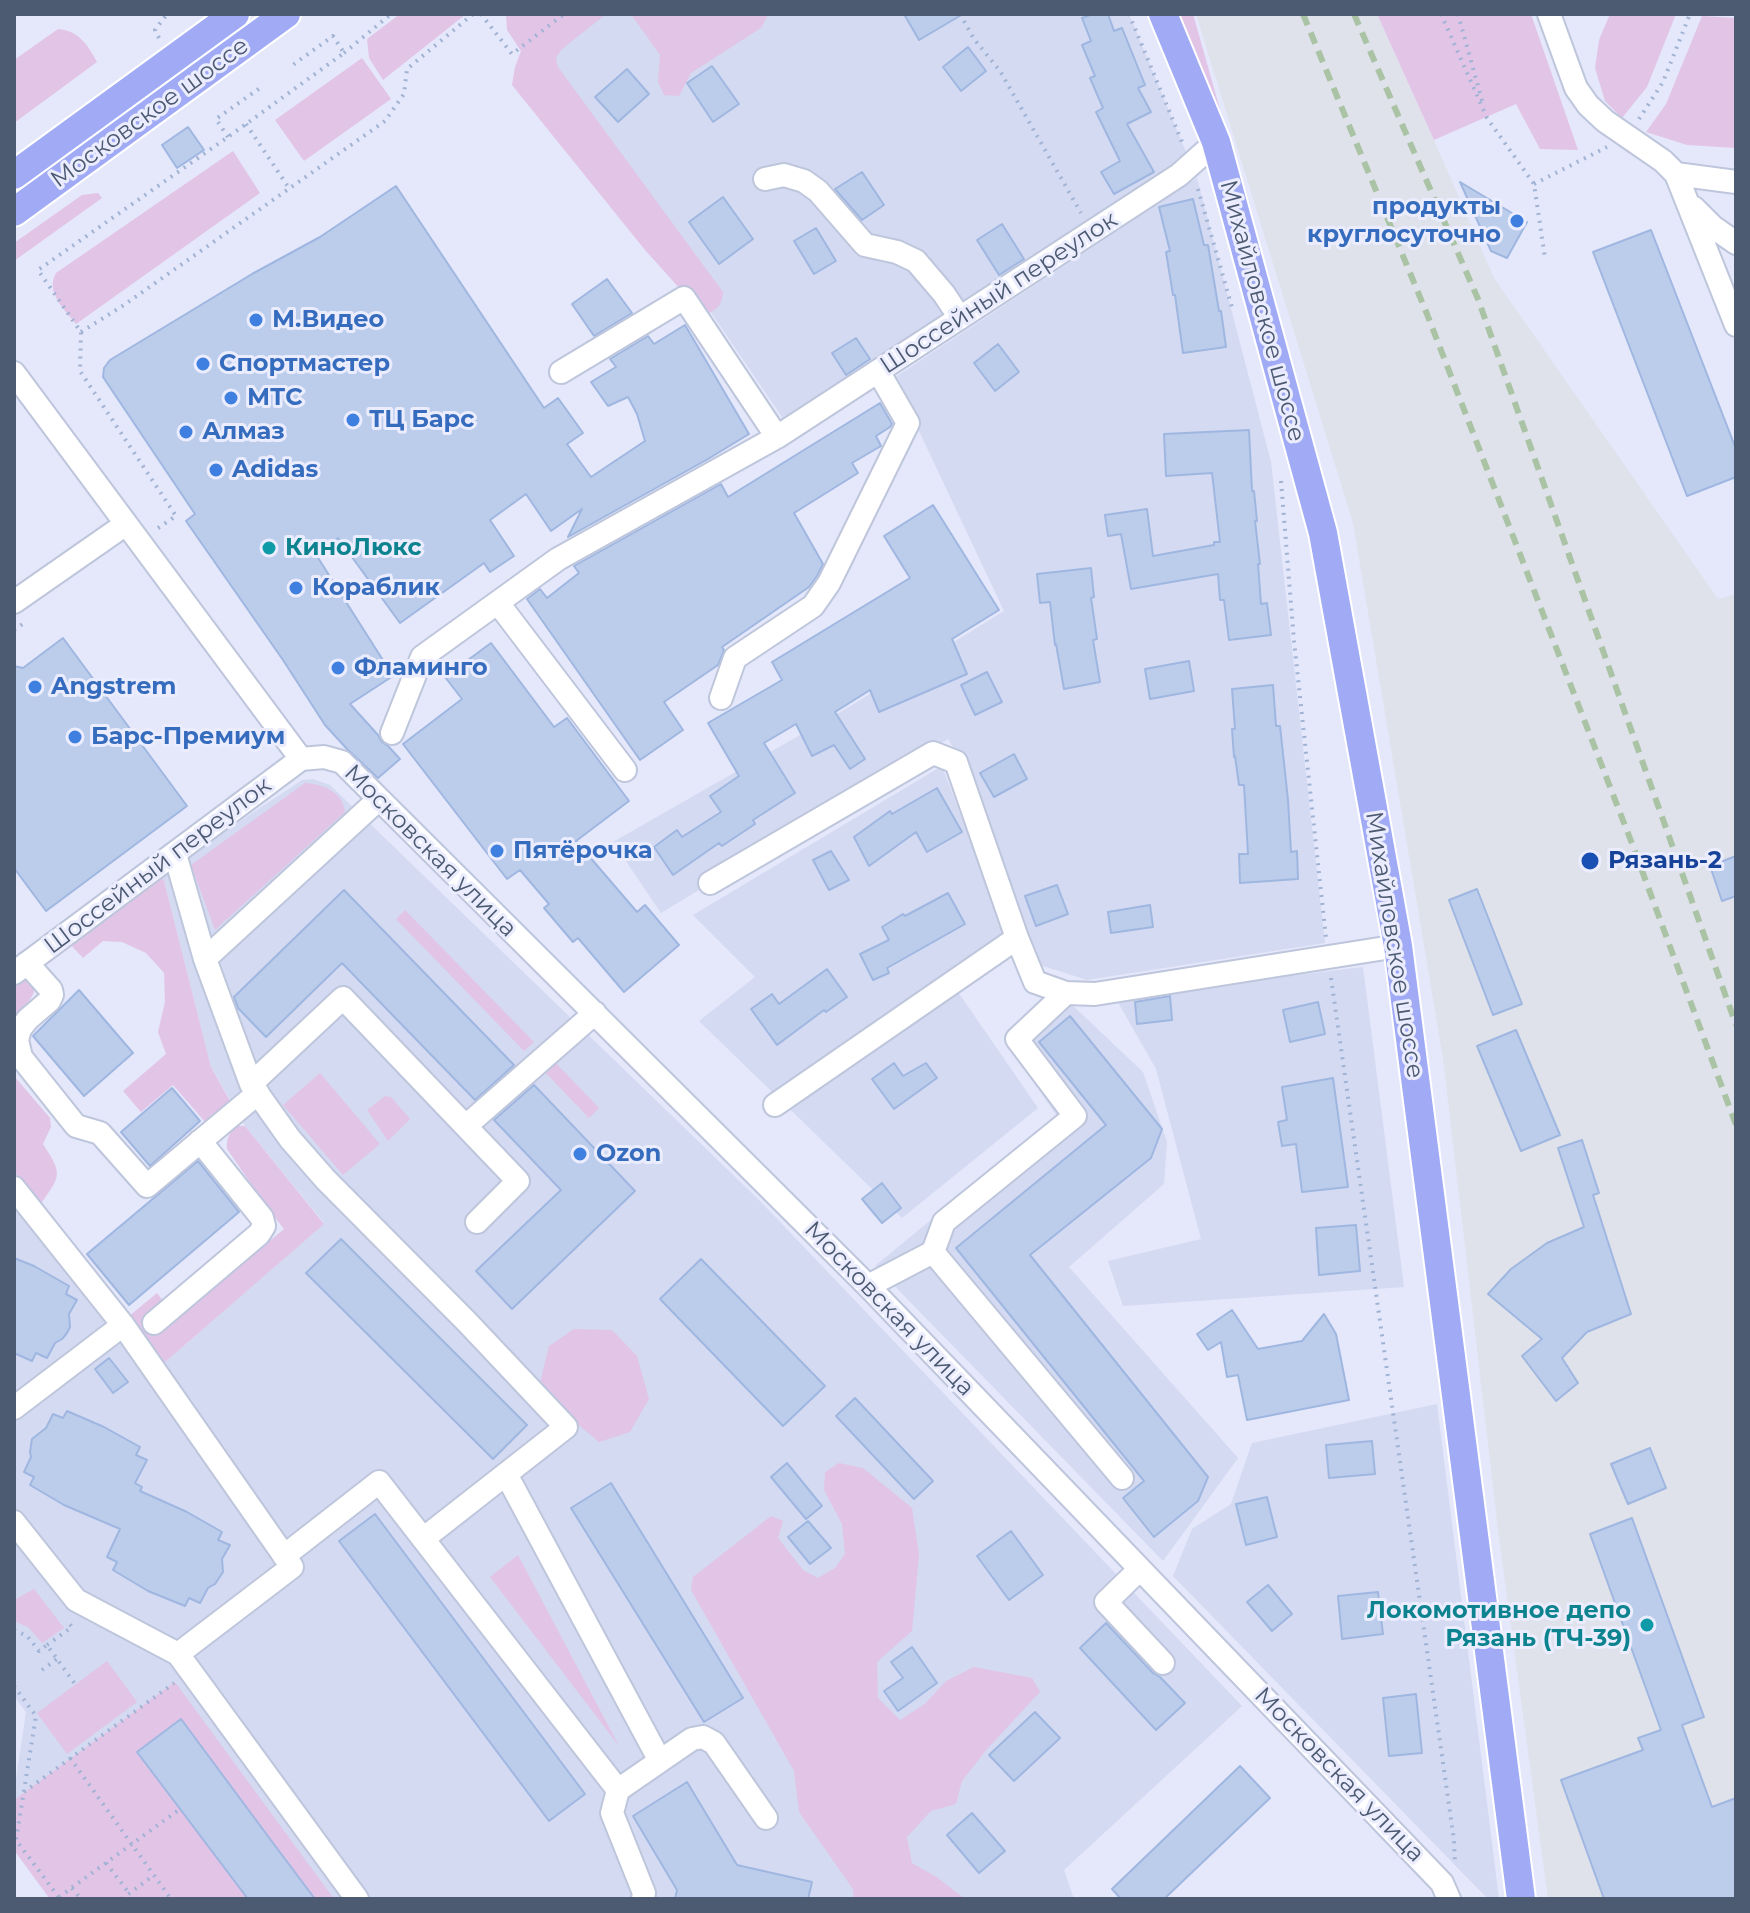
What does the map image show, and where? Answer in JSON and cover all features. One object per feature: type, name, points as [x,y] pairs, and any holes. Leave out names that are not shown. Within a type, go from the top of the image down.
[{"type":"main road","name":"Московское шоссе","points":[[14,175],[235,14]]},
{"type":"main road","name":"Московское шоссе","points":[[14,212],[286,14]]},
{"type":"main road","name":"Михайловское шоссе","points":[[1163,14],[1216,142],[1323,533],[1398,946],[1521,1899]]},
{"type":"street","points":[[1549,14],[1576,88],[1588,105],[1676,174],[1736,325]]},
{"type":"street","name":"Шоссейный переулок","points":[[392,733],[422,657],[558,559],[777,437],[1179,175],[1216,142]]},
{"type":"street","points":[[1676,174],[1736,182]]},
{"type":"street","points":[[765,179],[784,175],[804,181],[818,191],[865,245],[897,252],[916,261],[960,318]]},
{"type":"street","points":[[1686,197],[1699,215],[1736,243]]},
{"type":"street","points":[[561,372],[684,298],[777,437]]},
{"type":"street","points":[[721,698],[735,658],[813,606],[829,583],[908,423],[878,371]]},
{"type":"street","points":[[14,373],[301,759]]},
{"type":"street","points":[[14,602],[126,524]]},
{"type":"street","points":[[498,603],[625,770]]},
{"type":"street","points":[[710,883],[933,753],[956,762],[1035,982],[1066,993],[1095,994],[1398,946]]},
{"type":"street","name":"Московская улица","points":[[301,759],[324,757],[342,762],[595,1013],[868,1286],[1442,1883],[1449,1899]]},
{"type":"street","name":"Шоссейный переулок","points":[[21,968],[301,759]]},
{"type":"street","points":[[205,959],[379,799]]},
{"type":"street","points":[[175,854],[205,959],[254,1088],[290,1139],[326,1180],[566,1427],[423,1539]]},
{"type":"street","points":[[775,1105],[1017,938]]},
{"type":"street","points":[[21,968],[51,990],[52,995],[20,1029],[17,1040],[21,1057],[76,1126],[100,1133],[147,1186],[200,1141],[343,998],[518,1181],[477,1222]]},
{"type":"street","points":[[868,1286],[933,1252],[944,1222],[1075,1116],[1017,1039],[1066,993]]},
{"type":"street","points":[[467,1125],[595,1013]]},
{"type":"street","points":[[154,1323],[259,1234],[264,1226],[262,1218],[200,1141]]},
{"type":"street","points":[[14,1188],[123,1325],[292,1567],[184,1662]]},
{"type":"street","points":[[933,1252],[1122,1478]]},
{"type":"street","points":[[14,1408],[123,1325]]},
{"type":"street","points":[[506,1474],[660,1761]]},
{"type":"street","points":[[284,1556],[379,1482],[618,1790]]},
{"type":"street","points":[[14,1522],[76,1600],[184,1662],[357,1899]]},
{"type":"street","points":[[1140,1569],[1106,1602],[1163,1663]]},
{"type":"street","points":[[643,1899],[644,1893],[612,1813],[618,1790],[692,1739],[703,1737],[714,1743],[766,1818]]},
{"type":"path","points":[[176,516],[80,371],[81,332],[38,270],[344,53],[391,14]]},
{"type":"path","points":[[81,332],[385,121],[404,94],[407,69],[473,14]]},
{"type":"path","points":[[481,14],[512,54],[564,14]]},
{"type":"path","points":[[960,14],[974,39],[1000,71],[1092,232]]},
{"type":"path","points":[[1441,14],[1487,118],[1534,184],[1545,258]]},
{"type":"path","points":[[1458,14],[1487,118]]},
{"type":"path","points":[[1534,184],[1628,137],[1663,82],[1690,14]]},
{"type":"path","points":[[290,67],[333,36],[344,53]]},
{"type":"path","points":[[228,137],[216,119],[260,88]]},
{"type":"path","points":[[246,124],[289,188]]},
{"type":"path","points":[[14,1630],[27,1636],[39,1651],[47,1645],[75,1684]]},
{"type":"path","points":[[42,1670],[57,1659]]},
{"type":"path","points":[[24,1792],[70,1758],[184,1662]]},
{"type":"path","points":[[14,1686],[36,1716],[16,1840],[60,1898],[180,1809]]},
{"type":"path","points":[[70,1758],[171,1899]]},
{"type":"path","points":[[106,1863],[129,1893]]},
{"type":"path","points":[[122,1899],[154,1875]]},
{"type":"path","points":[[72,1888],[81,1899]]},
{"type":"shaded area","points":[[400,14],[466,14],[383,80],[369,58],[367,39]]},
{"type":"shaded area","points":[[506,14],[606,14],[561,50],[556,58],[558,67],[723,292],[721,303],[715,310],[708,314],[700,311],[645,250],[512,85],[521,51],[507,30]]},
{"type":"shaded area","points":[[584,14],[1129,14],[1188,157],[784,420],[706,305],[530,71]]},
{"type":"shaded area","points":[[627,14],[767,14],[767,17],[761,28],[691,73],[679,96],[664,95],[658,82],[660,55],[633,17]]},
{"type":"shaded area","points":[[1179,14],[1193,14],[1232,152]]},
{"type":"shaded area","points":[[1196,14],[1377,14],[1494,278],[1718,599],[1736,594],[1736,1899],[1548,1899],[1499,1538],[1443,1058],[1353,523]]},
{"type":"shaded area","points":[[1377,14],[1531,14],[1578,150],[1540,149],[1516,104],[1434,140]]},
{"type":"shaded area","points":[[1610,14],[1676,14],[1647,87],[1622,118],[1605,101],[1595,68],[1599,40]]},
{"type":"shaded area","points":[[1702,16],[1736,18],[1736,148],[1687,145],[1646,132],[1666,104]]},
{"type":"shaded area","points":[[58,29],[82,40],[97,62],[14,123],[14,60]]},
{"type":"shaded area","points":[[362,58],[391,99],[304,161],[275,120]]},
{"type":"shaded area","points":[[233,151],[260,193],[76,324],[54,294],[56,273]]},
{"type":"shaded area","points":[[1197,178],[1271,462],[1325,943],[1087,980],[1040,965],[969,774],[948,739],[661,913],[613,842],[849,707],[1004,611],[894,378]]},
{"type":"shaded area","points":[[98,193],[102,198],[14,261],[14,243],[82,195]]},
{"type":"shaded area","points":[[942,766],[1009,944],[958,992],[1038,1108],[902,1218],[699,1021],[755,977],[693,915]]},
{"type":"shaded area","points":[[313,779],[330,785],[760,1201],[1242,1706],[1064,1870],[1074,1899],[50,1899],[14,1850],[14,1792],[26,1712],[14,1696],[14,1171],[164,1363],[324,1223],[245,1126],[211,1067],[162,873],[302,780]]},
{"type":"shaded area","points":[[305,783],[331,790],[340,799],[345,812],[215,930],[191,865]]},
{"type":"shaded area","points":[[162,873],[211,1067],[230,1101],[206,1123],[173,1085],[141,1112],[123,1091],[166,1054],[158,1032],[165,1002],[164,973],[146,953],[122,942],[103,941],[83,958],[70,944]]},
{"type":"shaded area","points":[[405,910],[534,1042],[524,1051],[396,919]]},
{"type":"shaded area","points":[[1363,967],[1404,1287],[1123,1306],[1108,1261],[1201,1239],[1156,1069],[1115,997]]},
{"type":"shaded area","points":[[31,975],[34,993],[14,1016],[14,988]]},
{"type":"shaded area","points":[[1068,1001],[1143,1072],[1167,1142],[1164,1184],[1069,1267],[1238,1458],[1163,1561],[875,1266],[1057,1116],[1014,1054]]},
{"type":"shaded area","points":[[552,1059],[599,1108],[589,1118],[542,1069]]},
{"type":"shaded area","points":[[320,1073],[380,1144],[343,1175],[283,1105]]},
{"type":"shaded area","points":[[14,1076],[50,1118],[51,1127],[43,1144],[54,1162],[57,1175],[40,1205],[14,1171]]},
{"type":"shaded area","points":[[385,1096],[391,1097],[410,1119],[388,1141],[367,1110]]},
{"type":"shaded area","points":[[236,1126],[245,1126],[324,1224],[164,1363],[128,1317],[157,1293],[164,1302],[144,1319],[157,1335],[284,1229],[227,1149],[228,1136]]},
{"type":"shaded area","points":[[574,1329],[612,1330],[637,1356],[649,1399],[630,1432],[599,1442],[568,1416],[540,1383],[549,1346]]},
{"type":"shaded area","points":[[1437,1404],[1499,1899],[1488,1899],[1173,1576],[1192,1529],[1231,1504],[1252,1443]]},
{"type":"shaded area","points":[[839,1463],[863,1468],[912,1508],[919,1555],[912,1631],[877,1662],[878,1698],[900,1720],[925,1704],[946,1681],[974,1667],[1032,1678],[1040,1692],[962,1781],[956,1804],[931,1811],[907,1837],[912,1863],[965,1899],[854,1899],[853,1889],[799,1812],[794,1771],[691,1590],[693,1577],[771,1516],[783,1521],[778,1538],[803,1570],[818,1578],[835,1568],[845,1554],[842,1524],[824,1490],[825,1472]]},
{"type":"shaded area","points":[[518,1555],[619,1746],[490,1577]]},
{"type":"shaded area","points":[[34,1589],[64,1628],[42,1643],[28,1627],[14,1621],[14,1600]]},
{"type":"shaded area","points":[[107,1661],[137,1702],[67,1754],[37,1713]]},
{"type":"shaded area","points":[[175,1682],[334,1899],[315,1899],[181,1720],[138,1752],[248,1899],[50,1899],[14,1850],[14,1800]]},
{"type":"building","points":[[904,14],[963,14],[919,40]]},
{"type":"building","points":[[1108,14],[1114,31],[1122,28],[1145,85],[1138,88],[1151,112],[1127,124],[1154,172],[1114,194],[1101,172],[1120,161],[1096,112],[1103,108],[1090,78],[1095,76],[1082,45],[1091,41],[1082,18]]},
{"type":"building","points":[[968,47],[986,71],[961,91],[943,67]]},
{"type":"building","points":[[712,66],[739,104],[713,122],[687,83]]},
{"type":"building","points":[[627,69],[649,94],[618,122],[595,97]]},
{"type":"building","points":[[188,127],[204,150],[177,168],[162,145]]},
{"type":"building","points":[[862,172],[884,205],[862,220],[835,189]]},
{"type":"building","points":[[1460,182],[1527,222],[1507,258],[1491,251]]},
{"type":"building","name":"ТЦ Барс","points":[[396,186],[544,408],[558,398],[583,433],[567,444],[591,477],[645,441],[628,397],[608,406],[591,382],[616,367],[610,359],[648,336],[654,344],[685,325],[749,434],[568,537],[582,509],[551,531],[526,494],[490,520],[514,556],[490,572],[484,563],[400,623],[338,538],[315,553],[393,676],[350,704],[400,759],[378,778],[325,725],[186,521],[195,514],[103,377],[104,368],[110,360],[252,274],[320,237]]},
{"type":"building","points":[[723,197],[753,239],[719,264],[689,222]]},
{"type":"building","points":[[1193,199],[1204,245],[1208,245],[1226,347],[1183,353],[1166,252],[1170,251],[1159,207]]},
{"type":"building","points":[[1002,224],[1024,259],[999,275],[977,240]]},
{"type":"building","points":[[816,228],[836,261],[814,274],[794,241]]},
{"type":"building","points":[[1651,230],[1736,449],[1736,477],[1687,496],[1593,252]]},
{"type":"building","points":[[607,279],[632,313],[594,336],[572,304]]},
{"type":"building","points":[[856,338],[870,359],[846,375],[832,353]]},
{"type":"building","points":[[998,344],[1019,372],[995,391],[974,363]]},
{"type":"building","points":[[880,403],[892,424],[876,436],[881,446],[852,463],[858,473],[794,513],[823,564],[817,576],[809,587],[722,647],[724,650],[718,665],[664,702],[683,730],[640,760],[527,599],[540,589],[547,598],[579,573],[574,566],[721,484],[728,497]]},
{"type":"building","points":[[1249,430],[1261,604],[1267,603],[1271,635],[1229,640],[1218,574],[1131,589],[1121,534],[1108,536],[1105,515],[1147,509],[1153,556],[1220,542],[1212,473],[1166,476],[1164,434]]},
{"type":"building","points":[[933,505],[999,610],[952,639],[967,674],[879,712],[870,690],[835,712],[865,759],[850,769],[834,745],[812,756],[796,724],[764,743],[795,793],[753,820],[755,824],[722,846],[719,843],[673,875],[654,847],[677,830],[682,837],[721,812],[710,796],[739,776],[708,723],[782,680],[772,662],[910,578],[884,536]]},
{"type":"building","points":[[1091,568],[1094,597],[1091,598],[1097,639],[1093,640],[1100,682],[1064,689],[1050,602],[1040,603],[1037,574]]},
{"type":"building","name":"Барс-Премиум","points":[[63,638],[187,806],[46,911],[14,868],[14,666],[23,668]]},
{"type":"building","points":[[491,643],[554,727],[567,718],[629,801],[576,841],[637,912],[645,905],[679,945],[624,992],[578,938],[573,942],[544,908],[549,904],[520,870],[507,879],[403,744],[462,699],[445,677]]},
{"type":"building","points":[[1189,661],[1194,691],[1150,699],[1145,669]]},
{"type":"building","points":[[987,672],[1002,702],[975,715],[961,685]]},
{"type":"building","points":[[1273,685],[1288,800],[1291,852],[1297,851],[1298,879],[1240,883],[1239,854],[1248,854],[1244,785],[1239,785],[1234,757],[1232,689]]},
{"type":"building","points":[[1014,754],[1027,779],[994,797],[980,773]]},
{"type":"building","points":[[937,788],[962,832],[927,852],[916,832],[869,866],[854,837],[890,811],[892,814]]},
{"type":"building","points":[[831,851],[849,880],[829,890],[813,860]]},
{"type":"building","points":[[1736,856],[1736,896],[1722,901],[1710,866]]},
{"type":"building","points":[[1057,885],[1068,914],[1036,926],[1025,896]]},
{"type":"building","points":[[1477,889],[1522,1004],[1493,1015],[1449,900]]},
{"type":"building","points":[[344,890],[514,1065],[475,1100],[342,963],[266,1037],[238,1008],[234,997]]},
{"type":"building","points":[[948,893],[965,924],[887,968],[889,973],[873,980],[860,954],[889,940],[882,927]]},
{"type":"building","points":[[1150,905],[1153,927],[1111,933],[1108,912]]},
{"type":"building","points":[[827,969],[847,997],[777,1045],[751,1009],[772,994],[779,1004]]},
{"type":"building","points":[[79,990],[133,1053],[84,1096],[33,1036]]},
{"type":"building","points":[[1170,996],[1172,1020],[1137,1024],[1135,1002]]},
{"type":"building","points":[[1318,1002],[1325,1034],[1290,1042],[1283,1010]]},
{"type":"building","points":[[1070,1016],[1162,1129],[1151,1158],[1030,1255],[1208,1477],[1198,1501],[1154,1537],[1123,1498],[1144,1481],[956,1248],[1106,1125],[1039,1042]]},
{"type":"building","points":[[1516,1030],[1560,1135],[1521,1151],[1477,1046]]},
{"type":"building","points":[[894,1063],[903,1076],[926,1063],[937,1078],[894,1109],[872,1079]]},
{"type":"building","points":[[1333,1078],[1348,1187],[1302,1192],[1296,1144],[1282,1146],[1278,1122],[1287,1120],[1282,1087]]},
{"type":"building","points":[[534,1085],[635,1191],[512,1309],[476,1271],[561,1190],[494,1120]]},
{"type":"building","points":[[172,1088],[200,1121],[150,1166],[121,1132]]},
{"type":"building","points":[[1582,1140],[1599,1193],[1593,1195],[1631,1314],[1587,1332],[1562,1358],[1578,1383],[1556,1401],[1522,1356],[1542,1339],[1488,1294],[1511,1269],[1547,1243],[1584,1227],[1558,1148]]},
{"type":"building","points":[[198,1161],[239,1212],[129,1305],[87,1254]]},
{"type":"building","points":[[882,1183],[901,1208],[882,1223],[862,1199]]},
{"type":"building","points":[[1356,1225],[1360,1271],[1319,1275],[1316,1228]]},
{"type":"building","points":[[341,1239],[527,1425],[493,1459],[306,1273]]},
{"type":"building","points":[[14,1258],[69,1286],[66,1294],[77,1300],[69,1314],[67,1333],[55,1343],[47,1358],[36,1353],[32,1361],[14,1353]]},
{"type":"building","points":[[701,1259],[825,1386],[783,1426],[660,1299]]},
{"type":"building","points":[[1232,1310],[1258,1349],[1302,1341],[1324,1314],[1336,1334],[1349,1400],[1247,1420],[1238,1375],[1227,1377],[1221,1342],[1208,1350],[1197,1334]]},
{"type":"building","points":[[109,1358],[128,1382],[113,1393],[95,1369]]},
{"type":"building","points":[[855,1398],[933,1481],[914,1499],[836,1416]]},
{"type":"building","points":[[67,1411],[140,1447],[136,1455],[147,1460],[135,1483],[142,1487],[140,1491],[222,1532],[218,1540],[230,1545],[222,1559],[223,1572],[208,1588],[200,1603],[189,1598],[185,1606],[148,1591],[113,1570],[117,1562],[107,1557],[120,1529],[64,1505],[30,1485],[34,1477],[24,1472],[31,1457],[32,1439],[46,1428],[53,1414],[63,1418]]},
{"type":"building","points":[[1372,1441],[1375,1474],[1329,1478],[1326,1445]]},
{"type":"building","points":[[1650,1448],[1666,1488],[1628,1504],[1611,1464]]},
{"type":"building","points":[[787,1463],[822,1506],[806,1519],[771,1477]]},
{"type":"building","points":[[611,1483],[743,1698],[704,1722],[571,1508]]},
{"type":"building","points":[[1267,1497],[1277,1537],[1246,1545],[1236,1504]]},
{"type":"building","points":[[375,1514],[585,1794],[549,1821],[339,1541]]},
{"type":"building","name":"Локомотивное депо Рязань (ТЧ-39)","points":[[1632,1518],[1704,1717],[1682,1725],[1712,1807],[1736,1798],[1736,1899],[1604,1899],[1561,1780],[1643,1750],[1638,1738],[1661,1730],[1590,1534]]},
{"type":"building","points":[[808,1521],[831,1548],[810,1564],[788,1537]]},
{"type":"building","points":[[1011,1531],[1043,1575],[1009,1600],[977,1556]]},
{"type":"building","points":[[1268,1585],[1292,1614],[1272,1631],[1247,1602]]},
{"type":"building","points":[[1378,1592],[1383,1634],[1342,1639],[1338,1596]]},
{"type":"building","points":[[1106,1623],[1185,1703],[1156,1730],[1080,1648]]},
{"type":"building","points":[[912,1647],[937,1683],[898,1711],[884,1691],[903,1678],[891,1662]]},
{"type":"building","points":[[1416,1694],[1422,1753],[1389,1756],[1383,1698]]},
{"type":"building","points":[[1035,1712],[1060,1738],[1014,1781],[989,1755]]},
{"type":"building","points":[[181,1719],[315,1899],[248,1899],[137,1752]]},
{"type":"building","points":[[1240,1766],[1270,1798],[1164,1899],[1121,1899],[1112,1889]]},
{"type":"building","points":[[687,1782],[737,1865],[812,1882],[808,1899],[675,1899],[677,1890],[633,1816]]},
{"type":"building","points":[[972,1813],[1005,1851],[979,1873],[947,1835]]},
{"type":"railway","points":[[1303,14],[1427,314],[1631,841],[1736,1125]]},
{"type":"railway","points":[[1354,14],[1478,299],[1736,1025]]},
{"type":"place","name":"продукты круглосуточно","points":[[1517,221]]},
{"type":"place","name":"М.Видео","points":[[256,320]]},
{"type":"place","name":"Спортмастер","points":[[203,364]]},
{"type":"place","name":"МТС","points":[[231,398]]},
{"type":"place","name":"ТЦ Барс","points":[[353,420]]},
{"type":"place","name":"Алмаз","points":[[186,432]]},
{"type":"place","name":"Adidas","points":[[216,470]]},
{"type":"place","name":"КиноЛюкс","points":[[269,548]]},
{"type":"place","name":"Кораблик","points":[[296,588]]},
{"type":"place","name":"Фламинго","points":[[338,668]]},
{"type":"place","name":"Angstrem","points":[[35,687]]},
{"type":"place","name":"Барс-Премиум","points":[[75,737]]},
{"type":"place","name":"Пятёрочка","points":[[497,851]]},
{"type":"place","name":"Рязань-2","points":[[1590,861]]},
{"type":"place","name":"Ozon","points":[[580,1154]]},
{"type":"place","name":"Локомотивное депо Рязань (ТЧ-39)","points":[[1647,1625]]}]
